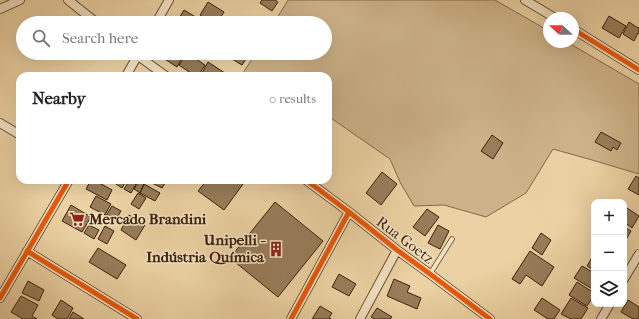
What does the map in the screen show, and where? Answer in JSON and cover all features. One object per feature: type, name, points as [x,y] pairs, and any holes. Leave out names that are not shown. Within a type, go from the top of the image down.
[{"type":"street","points":[[0,9],[20,0]]},
{"type":"street","points":[[68,0],[88,16]]},
{"type":"street","points":[[160,16],[169,0]]},
{"type":"street","points":[[525,0],[545,12]]},
{"type":"street","points":[[579,32],[639,70]]},
{"type":"street","points":[[128,72],[134,60]]},
{"type":"street","points":[[145,60],[161,72]]},
{"type":"street","points":[[0,123],[16,133]]},
{"type":"street","points":[[0,298],[67,184]]},
{"type":"street","name":"Rua Goetz","points":[[311,184],[490,319]]},
{"type":"street","points":[[291,319],[349,212]]},
{"type":"street","points":[[360,319],[397,250]]},
{"type":"street","points":[[27,251],[137,319]]},
{"type":"street","points":[[627,275],[639,254]]},
{"type":"street","points":[[601,319],[608,307]]},
{"type":"lane","points":[[430,274],[452,239]]},
{"type":"shaded area","points":[[288,0],[495,0],[543,28],[543,48],[577,48],[639,84],[639,174],[553,149],[526,193],[486,217],[444,205],[414,206],[400,182],[390,159],[332,119],[332,72],[244,72],[251,60],[332,60],[332,16],[278,16]]},
{"type":"building","points":[[262,0],[275,0],[278,2],[272,11],[260,3]]},
{"type":"building","points":[[208,2],[224,12],[221,16],[200,15]]},
{"type":"building","points":[[184,10],[194,16],[180,16]]},
{"type":"building","points":[[609,16],[626,26],[619,38],[602,28]]},
{"type":"building","points":[[629,22],[638,28],[639,27],[639,34],[638,33],[634,41],[623,34]]},
{"type":"building","points":[[166,60],[181,60],[177,67]]},
{"type":"building","points":[[182,60],[198,60],[205,65],[201,72],[189,72],[179,65]]},
{"type":"building","points":[[234,60],[245,60],[242,65]]},
{"type":"building","points":[[208,62],[223,72],[203,72]]},
{"type":"building","points":[[601,132],[621,143],[617,150],[613,147],[611,151],[595,142]]},
{"type":"building","points":[[492,135],[503,143],[493,159],[481,151]]},
{"type":"building","points":[[382,172],[397,184],[381,205],[366,193]]},
{"type":"building","points":[[636,176],[639,178],[639,195],[628,189]]},
{"type":"building","points":[[89,184],[101,184],[112,190],[107,200],[86,189]]},
{"type":"building","points":[[116,184],[124,184],[122,188]]},
{"type":"building","points":[[127,184],[136,184],[131,193],[124,189]]},
{"type":"building","points":[[137,184],[144,184],[140,193],[134,189]]},
{"type":"building","points":[[144,184],[160,193],[155,201],[140,193]]},
{"type":"building","points":[[154,184],[164,184],[162,188]]},
{"type":"building","points":[[204,184],[243,184],[224,210],[198,191]]},
{"type":"building","points":[[138,193],[146,198],[139,209],[131,204]]},
{"type":"building","points":[[96,196],[111,204],[105,215],[90,207]]},
{"type":"building","name":"Unipelli - Indústria Química","points":[[275,202],[323,241],[278,297],[230,258]]},
{"type":"building","name":"Mercado Brandini","points":[[71,205],[91,217],[82,232],[62,221]]},
{"type":"building","points":[[112,206],[121,211],[115,221],[106,216]]},
{"type":"building","points":[[627,208],[639,216],[632,228],[627,224]]},
{"type":"building","points":[[427,209],[439,217],[425,236],[413,227]]},
{"type":"building","points":[[129,215],[145,225],[136,240],[121,230]]},
{"type":"building","points":[[89,225],[99,230],[94,239],[84,233]]},
{"type":"building","points":[[438,225],[449,231],[440,249],[428,243]]},
{"type":"building","points":[[105,226],[114,231],[107,244],[98,239]]},
{"type":"building","points":[[627,229],[631,231],[627,238]]},
{"type":"building","points":[[541,233],[551,240],[542,255],[532,248]]},
{"type":"building","points":[[98,248],[126,265],[117,279],[89,262]]},
{"type":"building","points":[[530,251],[554,267],[542,286],[526,275],[520,284],[512,279]]},
{"type":"building","points":[[591,259],[591,268],[587,266]]},
{"type":"building","points":[[582,266],[591,271],[591,288],[574,278]]},
{"type":"building","points":[[339,274],[356,284],[349,296],[332,287]]},
{"type":"building","points":[[394,279],[410,286],[407,292],[421,298],[417,309],[387,296]]},
{"type":"building","points":[[28,281],[44,290],[39,301],[22,293]]},
{"type":"building","points":[[577,282],[591,291],[591,300],[587,306],[569,295]]},
{"type":"building","points":[[21,296],[38,305],[32,316],[37,319],[23,319],[11,312]]},
{"type":"building","points":[[542,298],[560,310],[554,319],[548,319],[534,310]]},
{"type":"building","points":[[571,298],[588,308],[581,319],[571,319],[561,314]]},
{"type":"building","points":[[61,300],[73,308],[67,319],[58,319],[52,315]]},
{"type":"building","points":[[628,300],[639,307],[638,319],[633,319],[621,312],[624,307],[627,307]]},
{"type":"building","points":[[320,306],[332,313],[329,318],[331,319],[312,319]]},
{"type":"building","points":[[377,308],[392,317],[390,319],[374,319],[371,317]]},
{"type":"building","points":[[73,312],[84,319],[69,319]]},
{"type":"cycle path","points":[[579,33],[639,70]]},
{"type":"cycle path","points":[[0,298],[67,184]]},
{"type":"cycle path","points":[[311,184],[490,319]]},
{"type":"cycle path","points":[[291,319],[349,212]]},
{"type":"cycle path","points":[[27,251],[137,319]]},
{"type":"place","name":"Mercado Brandini","points":[[77,219]]},
{"type":"place","name":"Unipelli - Indústria Química","points":[[276,249]]}]
